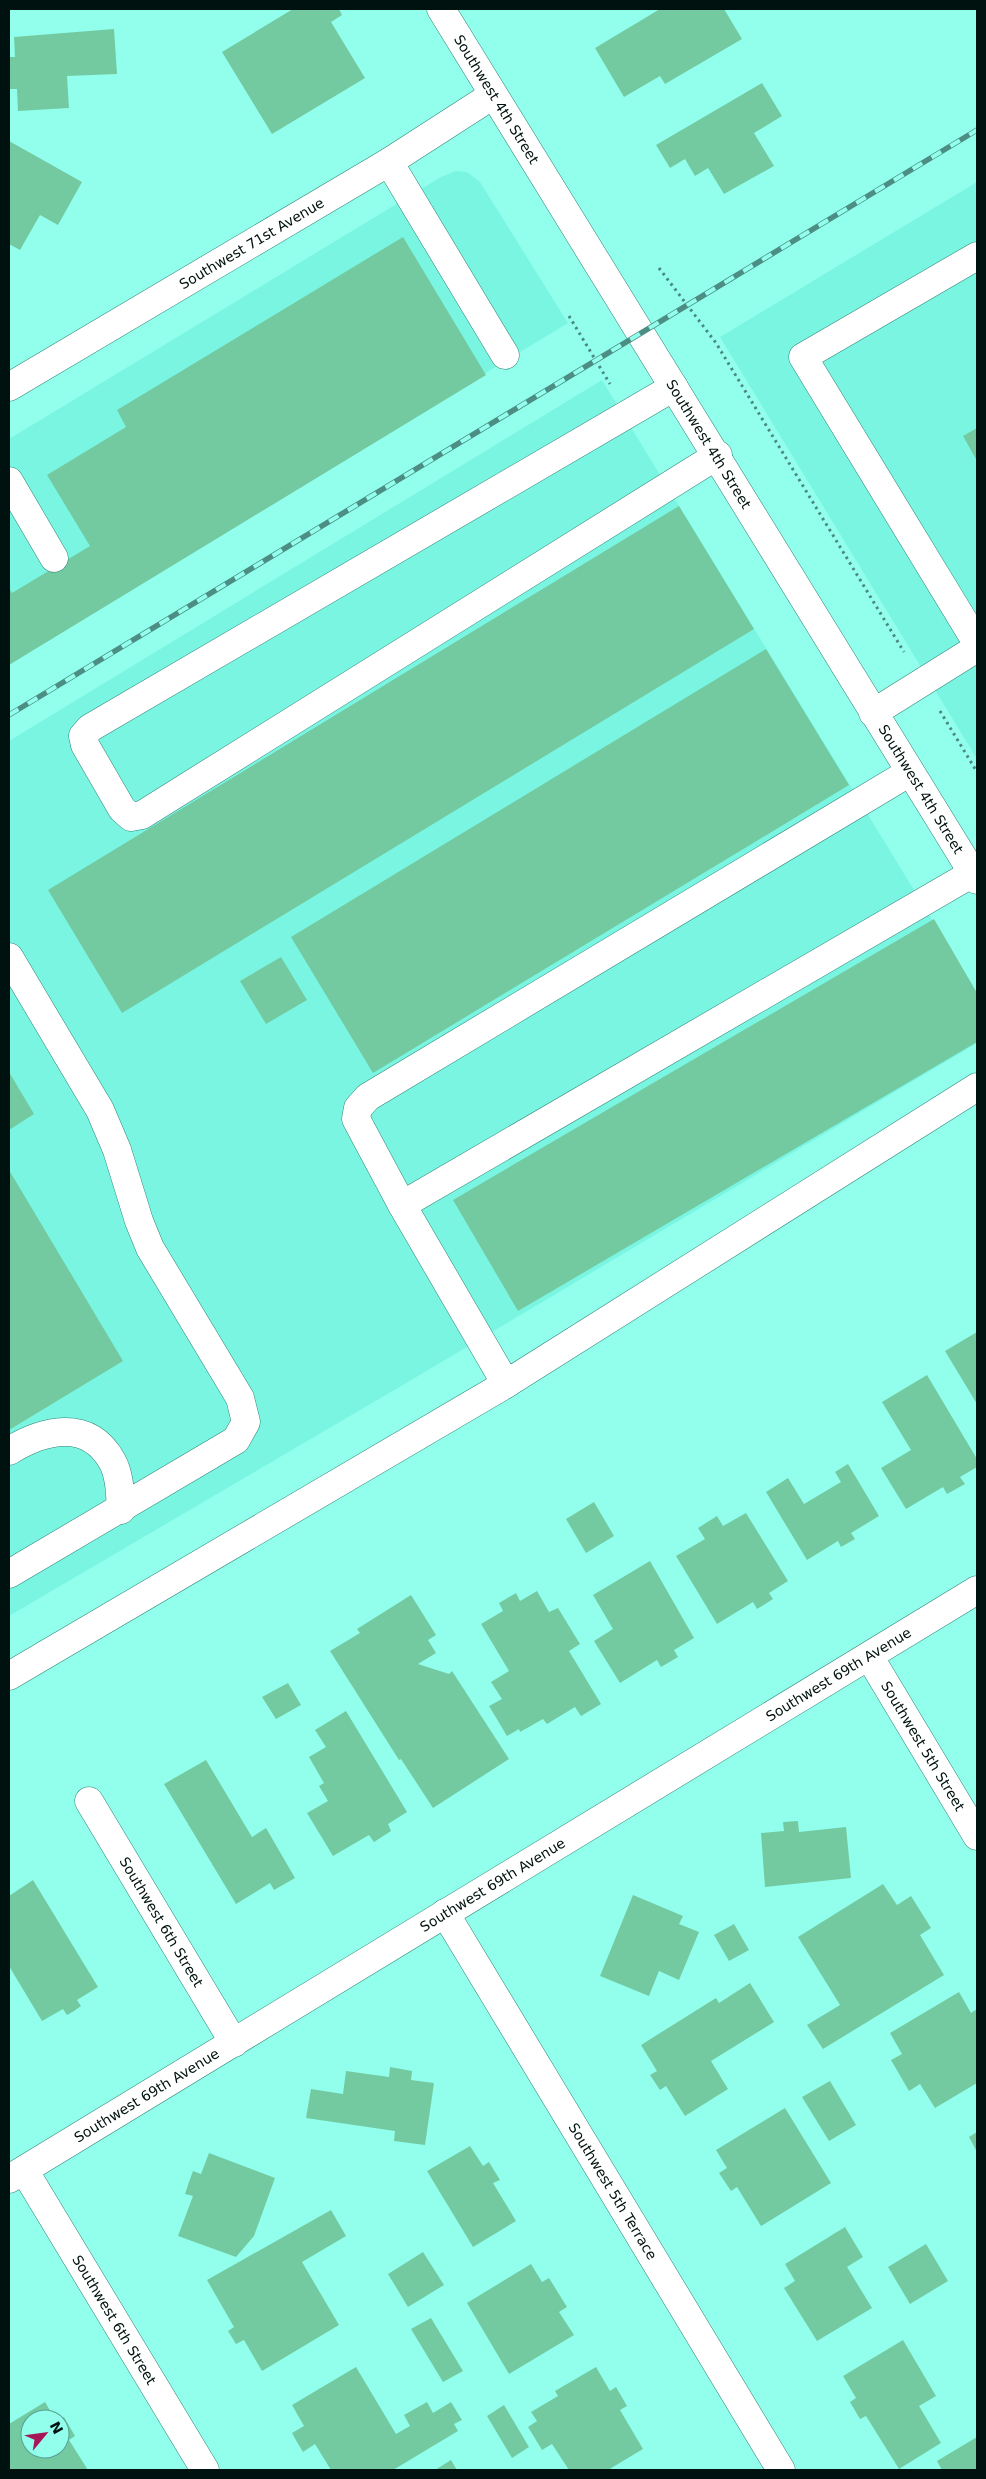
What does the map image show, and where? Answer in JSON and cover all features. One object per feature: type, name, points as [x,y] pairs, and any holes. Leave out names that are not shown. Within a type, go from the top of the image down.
[{"type":"street","name":"Southwest 4th Street","points":[[441,9],[674,387],[718,455],[873,714],[975,876]]},
{"type":"street","name":"Southwest 71st Avenue","points":[[9,387],[389,162],[493,95]]},
{"type":"street","points":[[389,162],[505,355]]},
{"type":"street","points":[[977,256],[803,357],[977,643]]},
{"type":"street","points":[[674,387],[90,728],[83,736],[86,745],[122,810],[131,817],[142,814],[718,455]]},
{"type":"street","points":[[9,481],[54,558]]},
{"type":"street","points":[[873,714],[977,648]]},
{"type":"street","points":[[506,1384],[402,1205],[356,1119],[358,1108],[368,1097],[910,772]]},
{"type":"street","points":[[402,1205],[975,876]]},
{"type":"street","points":[[9,957],[100,1110],[118,1150],[139,1222],[150,1248],[240,1398],[246,1422],[236,1440],[121,1510],[9,1574]]},
{"type":"street","points":[[9,1676],[506,1384],[977,1087]]},
{"type":"street","points":[[9,1451],[24,1442],[48,1432],[75,1432],[98,1443],[112,1461],[119,1485],[121,1510]]},
{"type":"street","name":"Southwest 69th Avenue","points":[[16,2175],[977,1590]]},
{"type":"street","name":"Southwest 5th Street","points":[[869,1656],[977,1836]]},
{"type":"street","name":"Southwest 6th Street","points":[[89,1801],[234,2043]]},
{"type":"street","name":"Southwest 5th Terrace","points":[[445,1913],[781,2470]]},
{"type":"street","name":"Southwest 6th Street","points":[[16,2175],[205,2470]]},
{"type":"path","points":[[659,268],[716,343],[977,772]]},
{"type":"path","points":[[569,316],[629,414]]},
{"type":"shaded area","points":[[456,171],[467,172],[480,182],[568,323],[9,662],[9,439],[441,177]]},
{"type":"shaded area","points":[[977,182],[977,759],[720,337]]},
{"type":"shaded area","points":[[602,380],[977,993],[977,1043],[408,1382],[9,1616],[9,741]]},
{"type":"building","points":[[293,9],[339,9],[342,15],[331,22],[365,78],[272,134],[222,52]]},
{"type":"building","points":[[660,9],[724,9],[742,39],[665,84],[660,76],[624,97],[595,48]]},
{"type":"building","points":[[114,29],[117,74],[67,76],[69,108],[18,111],[17,89],[9,89],[9,57],[15,57],[14,37]]},
{"type":"building","points":[[762,83],[782,116],[754,133],[774,166],[724,194],[708,168],[695,176],[685,159],[670,168],[656,145]]},
{"type":"building","points":[[9,141],[82,182],[58,225],[40,215],[20,250],[9,244]]},
{"type":"building","points":[[403,237],[486,375],[9,665],[9,588],[12,593],[90,546],[47,475],[126,427],[117,410]]},
{"type":"building","points":[[977,428],[977,461],[963,436]]},
{"type":"building","points":[[679,506],[754,629],[122,1013],[48,890]]},
{"type":"building","points":[[766,649],[849,785],[373,1073],[291,937]]},
{"type":"building","points":[[934,919],[977,993],[977,1042],[518,1311],[453,1200]]},
{"type":"building","points":[[281,957],[307,1000],[266,1024],[240,981]]},
{"type":"building","points":[[9,1072],[34,1114],[9,1130]]},
{"type":"building","points":[[9,1170],[123,1361],[9,1430]]},
{"type":"building","points":[[977,1332],[977,1404],[945,1351]]},
{"type":"building","points":[[927,1375],[977,1459],[977,1467],[960,1477],[965,1484],[947,1494],[943,1487],[906,1509],[881,1468],[911,1450],[882,1402]]},
{"type":"building","points":[[848,1464],[879,1516],[851,1533],[855,1539],[841,1547],[838,1541],[807,1560],[766,1492],[788,1478],[804,1504],[841,1482],[835,1472]]},
{"type":"building","points":[[594,1502],[614,1536],[586,1553],[566,1519]]},
{"type":"building","points":[[746,1513],[788,1581],[769,1593],[773,1599],[757,1609],[753,1602],[717,1624],[676,1556],[705,1539],[698,1528],[717,1516],[723,1526]]},
{"type":"building","points":[[650,1561],[694,1638],[674,1650],[678,1657],[661,1667],[657,1660],[620,1683],[594,1641],[613,1629],[593,1595]]},
{"type":"building","points":[[537,1591],[549,1612],[558,1608],[580,1644],[569,1651],[601,1704],[581,1716],[575,1707],[547,1724],[543,1719],[520,1732],[519,1729],[507,1736],[489,1706],[502,1699],[491,1682],[509,1671],[481,1624],[503,1611],[499,1603],[516,1593],[520,1601]]},
{"type":"building","points":[[411,1595],[436,1635],[428,1640],[436,1653],[418,1664],[449,1674],[452,1671],[509,1759],[433,1808],[401,1759],[399,1760],[330,1651],[360,1633],[357,1629]]},
{"type":"building","points":[[288,1683],[301,1705],[276,1719],[262,1697]]},
{"type":"building","points":[[346,1711],[407,1812],[388,1824],[391,1831],[374,1842],[369,1835],[333,1856],[307,1813],[328,1801],[319,1786],[324,1783],[309,1757],[326,1747],[315,1730]]},
{"type":"building","points":[[206,1760],[252,1837],[266,1828],[295,1878],[274,1890],[270,1883],[236,1904],[164,1784]]},
{"type":"building","points":[[798,1821],[799,1832],[846,1827],[851,1878],[765,1887],[761,1833],[784,1831],[783,1822]]},
{"type":"building","points":[[33,1880],[98,1987],[77,2000],[81,2006],[74,2011],[67,2015],[63,2009],[42,2021],[9,1966],[9,1896]]},
{"type":"building","points":[[883,1884],[897,1905],[911,1896],[931,1928],[920,1935],[944,1975],[823,2049],[807,2025],[840,2005],[798,1937]]},
{"type":"building","points":[[633,1895],[683,1916],[679,1924],[699,1932],[679,1980],[659,1971],[649,1996],[600,1976]]},
{"type":"building","points":[[734,1924],[749,1950],[729,1961],[714,1935]]},
{"type":"building","points":[[750,1983],[774,2022],[711,2061],[728,2089],[685,2116],[666,2086],[660,2090],[650,2075],[657,2071],[641,2045],[716,1998],[719,2003]]},
{"type":"building","points":[[959,1992],[971,2013],[977,2009],[977,2083],[935,2108],[920,2084],[909,2091],[891,2060],[902,2054],[890,2033]]},
{"type":"building","points":[[390,2067],[412,2071],[411,2080],[434,2083],[425,2145],[394,2141],[395,2131],[306,2118],[311,2089],[343,2094],[346,2071],[389,2077]]},
{"type":"building","points":[[830,2081],[856,2125],[829,2141],[802,2097]]},
{"type":"building","points":[[785,2108],[831,2183],[761,2226],[737,2187],[731,2191],[719,2173],[727,2168],[716,2150]]},
{"type":"building","points":[[977,2132],[977,2152],[969,2137]]},
{"type":"building","points":[[470,2146],[483,2166],[489,2162],[500,2180],[493,2183],[516,2221],[473,2247],[427,2171]]},
{"type":"building","points":[[209,2153],[275,2178],[254,2236],[236,2257],[178,2236],[193,2196],[185,2194],[193,2171],[201,2174]]},
{"type":"building","points":[[331,2210],[346,2236],[302,2262],[339,2325],[262,2371],[244,2340],[236,2344],[228,2331],[234,2327],[207,2280]]},
{"type":"building","points":[[845,2227],[863,2257],[847,2267],[872,2308],[817,2341],[784,2288],[795,2281],[785,2264]]},
{"type":"building","points":[[926,2244],[948,2281],[910,2304],[888,2267]]},
{"type":"building","points":[[423,2252],[444,2285],[408,2307],[388,2274]]},
{"type":"building","points":[[531,2264],[542,2282],[549,2278],[567,2307],[559,2312],[574,2335],[509,2374],[467,2303]]},
{"type":"building","points":[[431,2318],[463,2371],[443,2382],[411,2329]]},
{"type":"building","points":[[903,2340],[936,2396],[919,2406],[941,2443],[899,2469],[866,2416],[860,2419],[850,2402],[856,2398],[843,2376]]},
{"type":"building","points":[[356,2367],[396,2434],[410,2426],[404,2415],[427,2402],[433,2413],[451,2402],[462,2420],[454,2424],[458,2431],[393,2470],[331,2470],[315,2444],[303,2452],[297,2442],[292,2433],[304,2426],[292,2405]]},
{"type":"building","points":[[596,2367],[610,2391],[616,2387],[627,2406],[620,2410],[643,2449],[608,2470],[569,2470],[552,2444],[542,2450],[528,2427],[537,2421],[531,2412],[558,2396],[555,2391]]},
{"type":"building","points":[[45,2402],[49,2409],[34,2409]]},
{"type":"building","points":[[504,2405],[529,2447],[512,2458],[487,2416]]},
{"type":"building","points":[[20,2417],[20,2459],[70,2459],[70,2442],[88,2470],[9,2470],[9,2424]]},
{"type":"building","points":[[70,2427],[75,2436],[70,2439]]},
{"type":"building","points":[[977,2437],[977,2470],[942,2470],[937,2461]]},
{"type":"building","points":[[451,2460],[457,2470],[435,2470]]},
{"type":"railway","points":[[9,715],[977,130]]}]
